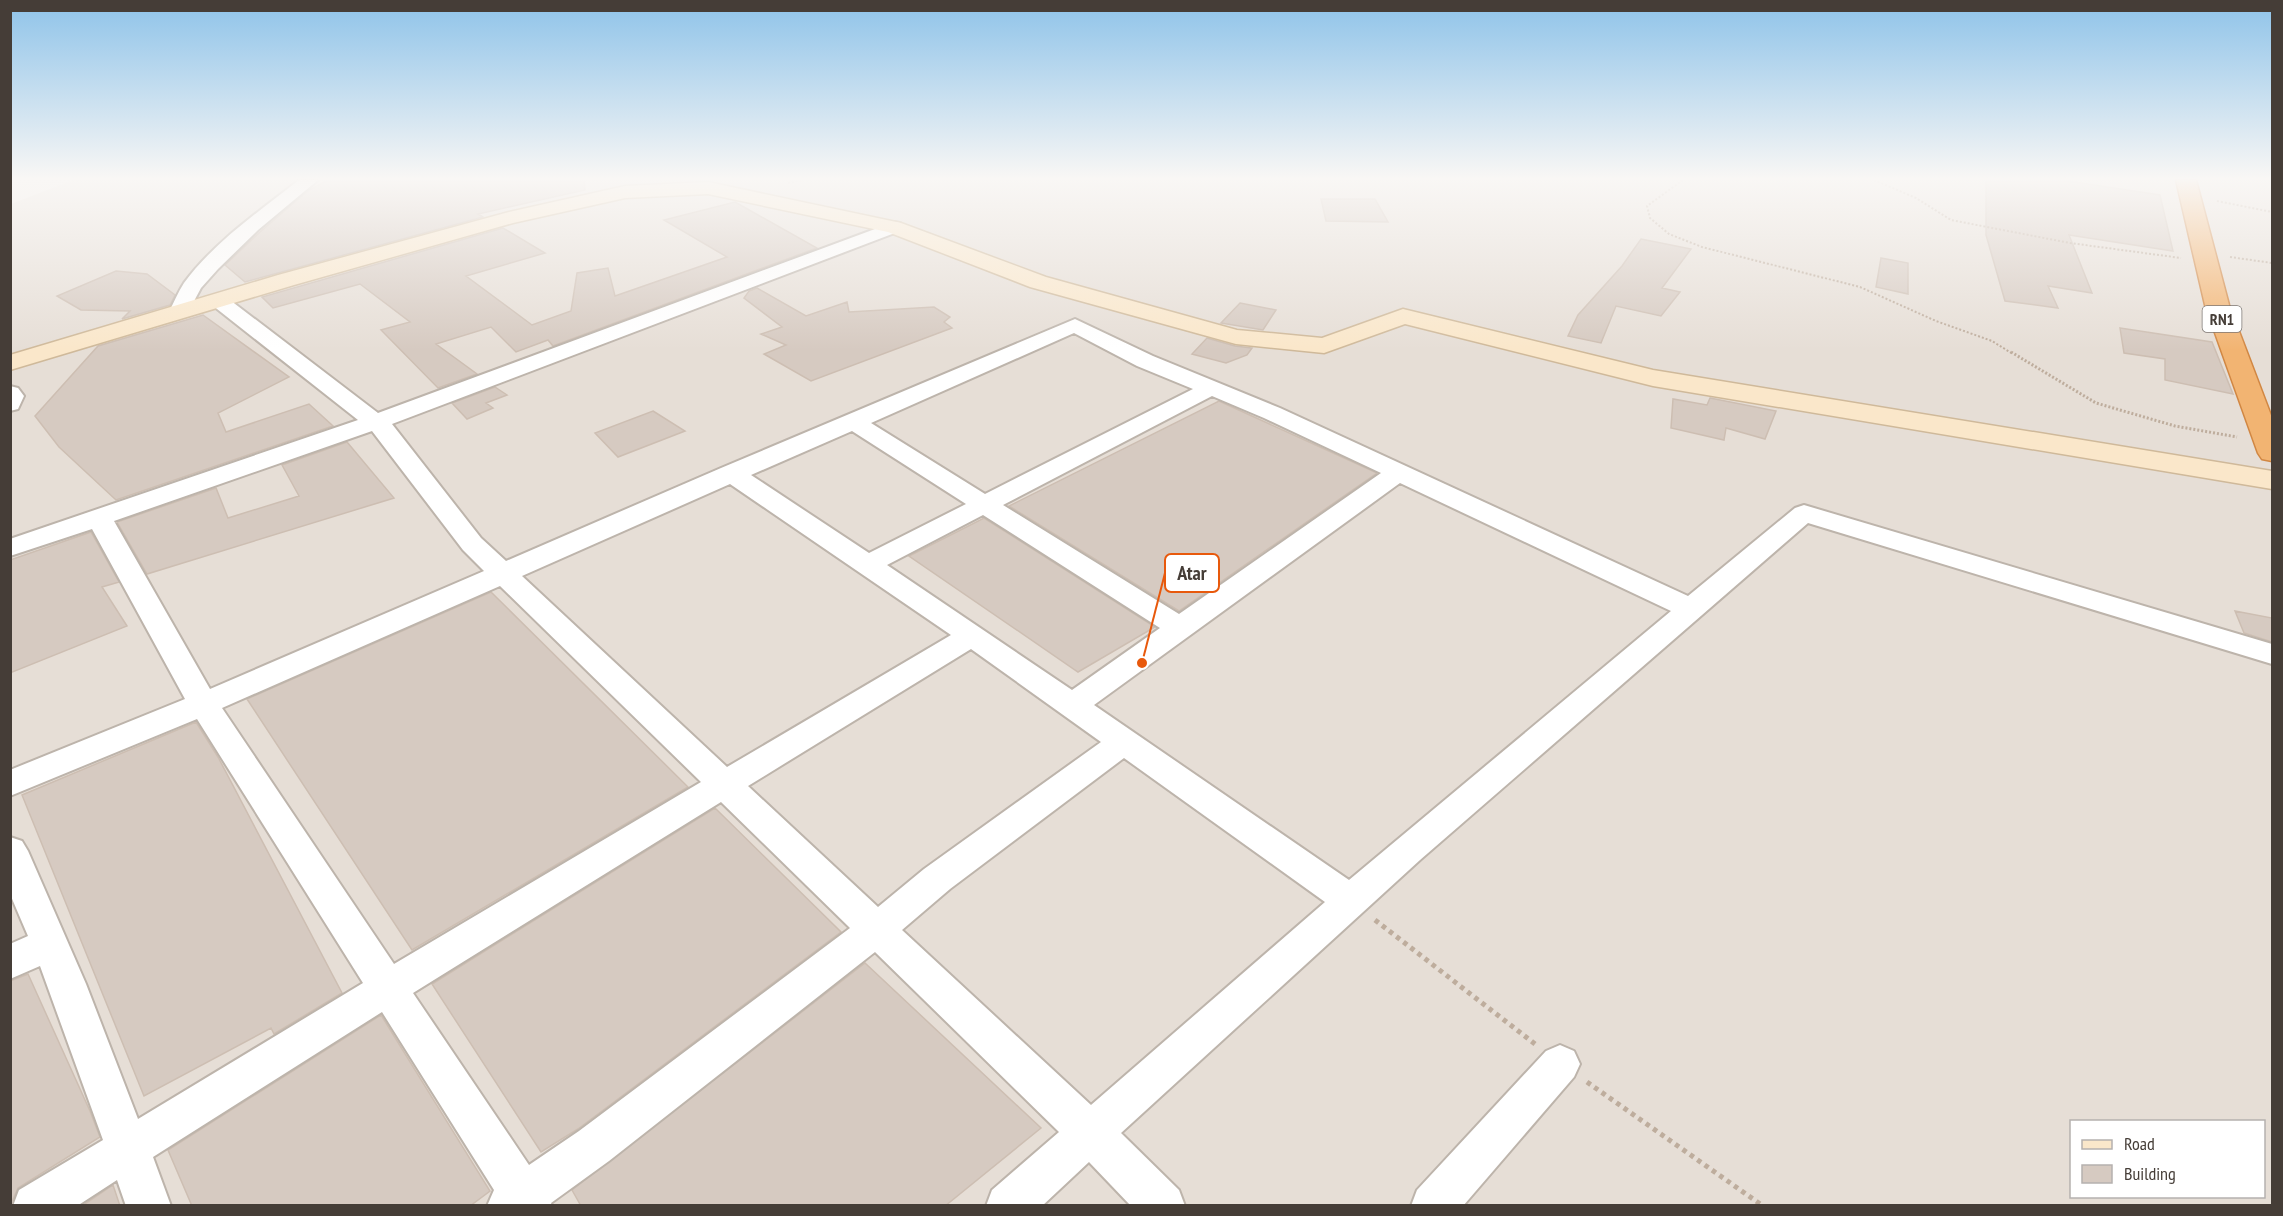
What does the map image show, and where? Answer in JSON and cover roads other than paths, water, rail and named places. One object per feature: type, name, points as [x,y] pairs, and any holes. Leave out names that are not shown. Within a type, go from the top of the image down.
[{"type":"highway","name":"RN1","points":[[2199,237],[2217,305],[2270,447]]},
{"type":"street","points":[[180,312],[192,286],[241,237]]},
{"type":"street","points":[[10,363],[443,237]]},
{"type":"street","points":[[10,548],[376,422],[868,237]]},
{"type":"street","points":[[920,237],[1038,282],[1236,337],[1324,346],[1403,316],[1653,378],[2272,480]]},
{"type":"street","points":[[219,301],[383,428],[472,544],[1090,1133],[1163,1206]]},
{"type":"street","points":[[10,784],[203,704],[1075,325],[1145,361],[1272,413],[1691,609]]},
{"type":"street","points":[[867,565],[1211,388]]},
{"type":"street","points":[[10,393],[14,396],[10,404]]},
{"type":"street","points":[[852,421],[1180,628]]},
{"type":"street","points":[[1072,705],[1399,472]]},
{"type":"street","points":[[730,473],[972,635],[1351,901]]},
{"type":"street","points":[[1008,1206],[1351,901],[1804,513],[2272,654]]},
{"type":"street","points":[[99,518],[203,704],[388,988],[521,1202],[876,930],[937,879],[1124,742]]},
{"type":"street","points":[[35,1206],[388,988],[972,635]]},
{"type":"street","points":[[10,851],[67,984],[149,1206]]},
{"type":"street","points":[[10,963],[49,943]]},
{"type":"street","points":[[1433,1206],[1560,1064]]},
{"type":"place","name":"Atar","points":[[1142,663]]}]
